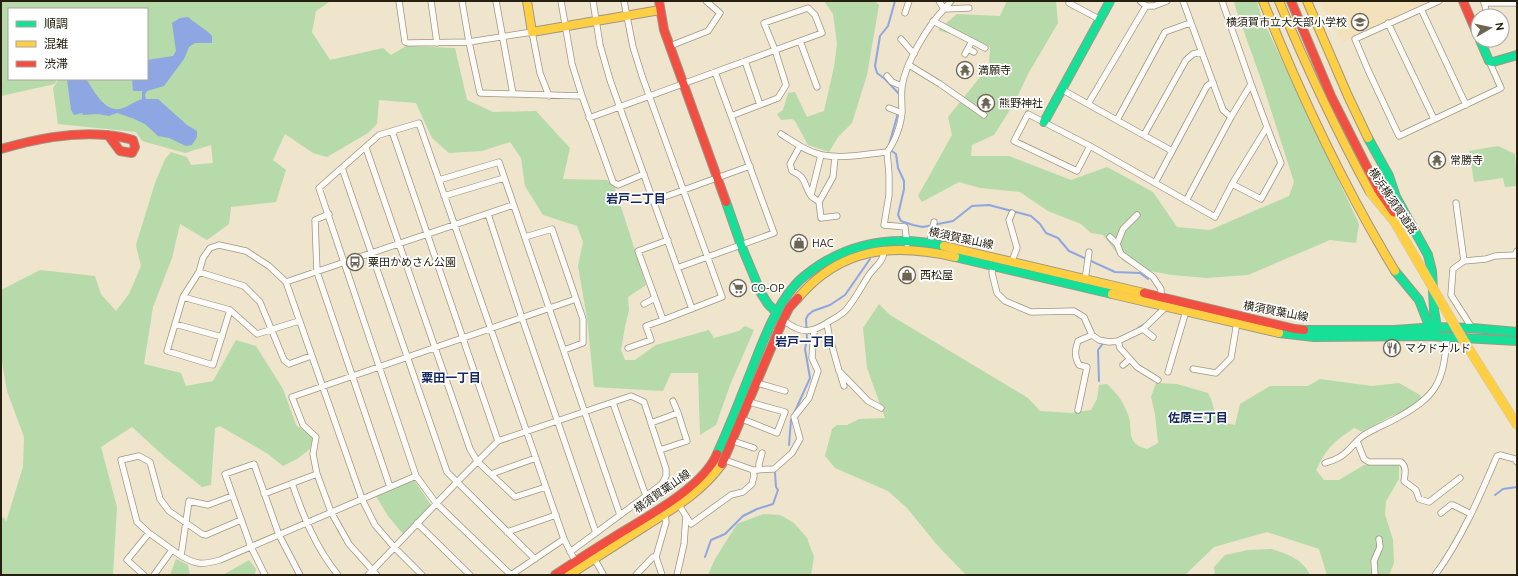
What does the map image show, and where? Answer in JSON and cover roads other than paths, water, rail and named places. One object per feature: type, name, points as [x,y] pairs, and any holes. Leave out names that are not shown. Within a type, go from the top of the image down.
[{"type":"main road","points":[[527,1],[532,32],[627,15],[659,5],[670,46],[741,245],[761,293],[768,304],[783,320]]},
{"type":"main road","points":[[1044,122],[1110,1]]},
{"type":"main road","points":[[1263,1],[1284,52],[1368,225],[1399,279],[1414,292],[1420,301],[1428,327],[1433,336]]},
{"type":"main road","name":"横浜横須賀道路","points":[[1279,1],[1312,77],[1346,146],[1398,228],[1458,331],[1517,424]]},
{"type":"main road","name":"横浜横須賀道路","points":[[1290,1],[1330,94],[1374,190],[1390,206],[1464,334],[1517,417]]},
{"type":"main road","points":[[1307,1],[1350,101],[1388,176],[1396,197],[1428,255],[1432,271],[1434,310],[1437,327],[1433,336]]},
{"type":"main road","points":[[1463,1],[1470,14]]},
{"type":"main road","points":[[1483,48],[1489,61],[1493,62],[1517,55]]},
{"type":"main road","points":[[1,149],[51,136],[92,134],[108,136]]},
{"type":"main road","name":"横須賀葉山線","points":[[555,575],[667,503],[693,484],[708,470],[716,457],[777,313],[795,285],[822,263],[853,248],[885,241],[907,245],[1186,311],[1287,328],[1308,330],[1394,330],[1437,327],[1517,332]]},
{"type":"main road","name":"横須賀葉山線","points":[[569,575],[679,505],[712,478],[725,460],[789,308],[818,278],[835,266],[850,258],[870,252],[907,245],[930,243],[1161,297],[1278,333],[1301,336],[1433,336],[1517,341]]},
{"type":"street","points":[[399,1],[405,42],[408,43],[468,42],[532,32],[540,73],[549,96]]},
{"type":"street","points":[[431,1],[437,42]]},
{"type":"street","points":[[462,1],[468,42],[480,93],[582,96]]},
{"type":"street","points":[[496,1],[513,94]]},
{"type":"street","points":[[561,1],[572,64],[589,118],[613,182],[618,185],[644,174]]},
{"type":"street","points":[[593,1],[600,45],[620,107],[692,309]]},
{"type":"street","points":[[624,1],[633,47],[722,297],[646,326],[651,340],[628,348]]},
{"type":"street","points":[[670,46],[708,31],[720,13],[706,1]]},
{"type":"street","points":[[905,13],[909,1]]},
{"type":"street","points":[[939,1],[944,9]]},
{"type":"street","points":[[781,134],[800,146],[821,155],[835,157],[887,152],[892,146],[902,114],[902,86],[909,65],[933,21],[951,1]]},
{"type":"street","points":[[1070,1],[1068,3],[1099,19]]},
{"type":"street","points":[[1140,1],[1146,6],[1154,6],[1167,1]]},
{"type":"street","points":[[1183,1],[1223,110],[1231,117]]},
{"type":"street","points":[[1222,1],[1251,84],[1281,162],[1260,199],[1232,184]]},
{"type":"street","points":[[1439,1],[1355,39],[1399,136],[1501,88],[1489,61]]},
{"type":"street","points":[[1484,2],[1517,3]]},
{"type":"street","points":[[1088,104],[1146,6]]},
{"type":"street","points":[[589,118],[620,107],[775,50],[822,33],[815,15],[808,8],[764,22],[775,50],[786,84],[778,98],[731,116]]},
{"type":"street","points":[[944,9],[969,8]]},
{"type":"street","points":[[1421,9],[1466,104]]},
{"type":"street","points":[[933,21],[985,48]]},
{"type":"street","points":[[1116,120],[1165,32],[1190,23]]},
{"type":"street","points":[[1388,23],[1434,119]]},
{"type":"street","points":[[901,39],[914,54]]},
{"type":"street","points":[[800,41],[817,87]]},
{"type":"street","points":[[965,54],[972,41]]},
{"type":"street","points":[[968,49],[974,52]]},
{"type":"street","points":[[1144,135],[1186,60],[1193,54],[1201,52]]},
{"type":"street","points":[[745,61],[760,105]]},
{"type":"street","points":[[909,65],[940,84],[984,115]]},
{"type":"street","points":[[677,268],[774,233],[715,72]]},
{"type":"street","points":[[887,76],[892,82],[902,86]]},
{"type":"street","points":[[1155,183],[1207,86],[1213,82]]},
{"type":"street","points":[[1186,201],[1231,117],[1251,84]]},
{"type":"street","points":[[1061,90],[1172,151]]},
{"type":"street","points":[[889,108],[902,114]]},
{"type":"street","points":[[1090,146],[1077,171],[1014,141],[1028,114],[1090,146],[1215,217],[1232,184],[1267,127]]},
{"type":"street","points":[[564,539],[511,575],[436,504],[416,476],[319,188],[379,135],[419,123],[564,539],[575,561]]},
{"type":"street","points":[[392,131],[498,441]]},
{"type":"street","points":[[800,146],[790,164],[792,171],[800,174],[811,196],[819,202]]},
{"type":"street","points":[[366,148],[470,449],[477,461],[515,497],[546,487]]},
{"type":"street","points":[[887,152],[889,195],[884,225],[905,227],[907,245]]},
{"type":"street","points":[[811,196],[821,155]]},
{"type":"street","points":[[835,157],[833,178],[819,202],[821,218],[837,216]]},
{"type":"street","points":[[439,180],[499,162],[620,515]]},
{"type":"street","points":[[654,201],[750,166]]},
{"type":"street","points":[[342,168],[447,472],[535,559]]},
{"type":"street","points":[[444,196],[504,178]]},
{"type":"street","points":[[1456,203],[1464,261]]},
{"type":"street","points":[[286,282],[513,205]]},
{"type":"street","points":[[1012,213],[1009,220],[1018,248],[1012,261]]},
{"type":"street","points":[[329,214],[315,220],[317,272],[390,487]]},
{"type":"street","points":[[488,214],[596,533]]},
{"type":"street","points":[[1117,244],[1123,229],[1137,215]]},
{"type":"street","points":[[930,243],[934,222]]},
{"type":"street","points":[[525,237],[552,229],[583,319],[583,344],[564,350]]},
{"type":"street","points":[[1110,237],[1117,244],[1121,254],[1153,277],[1161,289],[1161,297]]},
{"type":"street","points":[[663,320],[638,251],[668,240]]},
{"type":"street","points":[[230,310],[213,364],[167,351],[183,297],[199,272],[203,258],[210,248],[219,245],[246,251],[268,266],[286,282],[362,498],[375,525],[394,547],[422,575]]},
{"type":"street","points":[[783,320],[792,327],[802,331],[814,331],[844,312],[855,298],[870,273],[884,258],[884,250]]},
{"type":"street","points":[[1472,328],[1452,295],[1453,269],[1464,261],[1486,259],[1495,256],[1515,255],[1517,251]]},
{"type":"street","points":[[1085,280],[1089,252]]},
{"type":"street","points":[[992,265],[992,273],[997,293],[1005,301],[1031,312],[1074,311],[1084,317],[1092,335],[1099,340],[1109,342],[1118,341],[1143,329],[1167,306]]},
{"type":"street","points":[[199,272],[244,286],[260,302],[284,360],[289,364],[311,356]]},
{"type":"street","points":[[183,297],[230,310],[257,334],[299,321]]},
{"type":"street","points":[[644,304],[655,298]]},
{"type":"street","points":[[377,575],[349,544],[331,512],[317,474],[313,454],[316,437],[303,425],[292,397],[352,375],[576,299]]},
{"type":"street","points":[[1168,372],[1186,311]]},
{"type":"street","points":[[1192,369],[1216,372],[1231,358],[1237,320]]},
{"type":"street","points":[[827,323],[844,386]]},
{"type":"street","points":[[175,324],[222,337]]},
{"type":"street","points":[[1143,329],[1153,337]]},
{"type":"street","points":[[725,460],[753,470],[774,469],[792,452],[800,439],[794,417],[809,398],[818,371],[812,358],[814,331]]},
{"type":"street","points":[[1078,410],[1087,367],[1079,365],[1075,358],[1075,349],[1078,341],[1092,335]]},
{"type":"street","points":[[1324,463],[1335,460],[1344,454],[1364,435],[1397,418],[1425,400],[1435,389],[1445,362],[1447,338]]},
{"type":"street","points":[[1118,341],[1120,348],[1137,367],[1158,380]]},
{"type":"street","points":[[1123,365],[1130,359]]},
{"type":"street","points":[[839,371],[868,401],[881,408]]},
{"type":"street","points":[[757,383],[785,391]]},
{"type":"street","points":[[368,575],[456,482],[498,441],[631,396],[644,402],[666,468],[666,476],[662,484],[570,552]]},
{"type":"street","points":[[660,450],[687,440],[673,401]]},
{"type":"street","points":[[742,419],[776,433],[785,412],[749,402]]},
{"type":"street","points":[[613,403],[646,496]]},
{"type":"street","points":[[651,422],[678,413]]},
{"type":"street","points":[[732,441],[754,448]]},
{"type":"street","points":[[1357,441],[1364,459],[1369,462],[1401,462],[1405,468],[1404,481],[1416,490],[1419,499],[1429,502],[1460,478]]},
{"type":"street","points":[[759,470],[762,453]]},
{"type":"street","points":[[1435,575],[1471,514],[1497,456],[1500,455],[1516,459]]},
{"type":"street","points":[[241,520],[206,535],[202,534],[169,511],[160,499],[150,462],[139,456],[121,460],[137,522],[149,533],[181,556],[193,563],[205,564],[220,560],[416,476]]},
{"type":"street","points":[[491,474],[536,458]]},
{"type":"street","points":[[265,575],[251,547],[225,474],[254,464],[279,535],[300,575]]},
{"type":"street","points":[[679,505],[691,524],[731,496],[743,492],[752,484],[754,476],[753,470]]},
{"type":"street","points":[[264,494],[317,474]]},
{"type":"street","points":[[292,484],[306,523],[326,560],[338,575]]},
{"type":"street","points":[[181,556],[189,501],[208,505],[232,496]]},
{"type":"street","points":[[1441,513],[1450,505],[1453,505],[1471,514]]},
{"type":"street","points":[[662,575],[656,557],[666,522],[665,514]]},
{"type":"street","points":[[507,532],[556,515]]},
{"type":"street","points":[[677,575],[684,544],[686,516]]},
{"type":"street","points":[[417,523],[470,575]]},
{"type":"street","points":[[144,575],[127,560],[149,533]]},
{"type":"street","points":[[1375,575],[1374,561],[1380,547],[1379,539]]},
{"type":"street","points":[[154,575],[172,550]]},
{"type":"street","points":[[637,574],[653,557],[656,557]]},
{"type":"street","points":[[594,558],[603,574]]},
{"type":"water","points":[[188,17],[211,34],[212,43],[195,43],[189,47],[184,59],[164,86],[147,91],[145,94],[146,99],[158,99],[187,125],[197,131],[197,137],[192,145],[186,146],[169,138],[158,136],[145,124],[117,113],[109,116],[98,114],[83,115],[82,113],[74,115],[71,110],[67,80],[87,80],[100,99],[109,107],[114,109],[123,108],[142,99],[142,91],[133,91],[132,80],[148,80],[148,60],[173,56],[176,51],[172,23],[180,18]]},
{"type":"waterway","points":[[895,1],[888,26],[880,36],[875,66],[877,73],[900,95]]},
{"type":"waterway","points":[[889,145],[898,113]]},
{"type":"waterway","points":[[889,149],[896,154],[898,168],[904,181],[904,189],[898,215],[901,221],[923,227],[953,221],[972,206],[989,205],[1031,216],[1040,224],[1046,233],[1058,238],[1069,251],[1115,272],[1140,273],[1148,279]]},
{"type":"waterway","points":[[789,445],[791,420],[810,378],[805,349],[807,339],[806,319],[813,311],[830,305],[845,295],[870,259]]},
{"type":"waterway","points":[[1138,328],[1146,323]]},
{"type":"waterway","points":[[1099,381],[1098,350],[1104,342]]},
{"type":"waterway","points":[[705,557],[711,540],[725,534],[743,516],[757,509],[773,504],[778,490],[776,487],[775,473]]},
{"type":"waterway","points":[[1495,495],[1503,489],[1517,487]]},
{"type":"place","name":"横須賀市立大矢部小学校","points":[[1360,22]]},
{"type":"place","name":"満願寺","points":[[965,70]]},
{"type":"place","name":"熊野神社","points":[[986,103]]},
{"type":"place","name":"常勝寺","points":[[1437,160]]},
{"type":"place","name":"HAC","points":[[799,243]]},
{"type":"place","name":"粟田かめさん公園","points":[[355,262]]},
{"type":"place","name":"西松屋","points":[[907,275]]},
{"type":"place","name":"CO-OP","points":[[738,288]]},
{"type":"place","name":"マクドナルド","points":[[1392,348]]},
{"type":"district","name":"岩戸二丁目","points":[[636,199]]},
{"type":"district","name":"岩戸一丁目","points":[[805,342]]},
{"type":"district","name":"粟田一丁目","points":[[451,378]]},
{"type":"district","name":"佐原三丁目","points":[[1198,418]]}]
